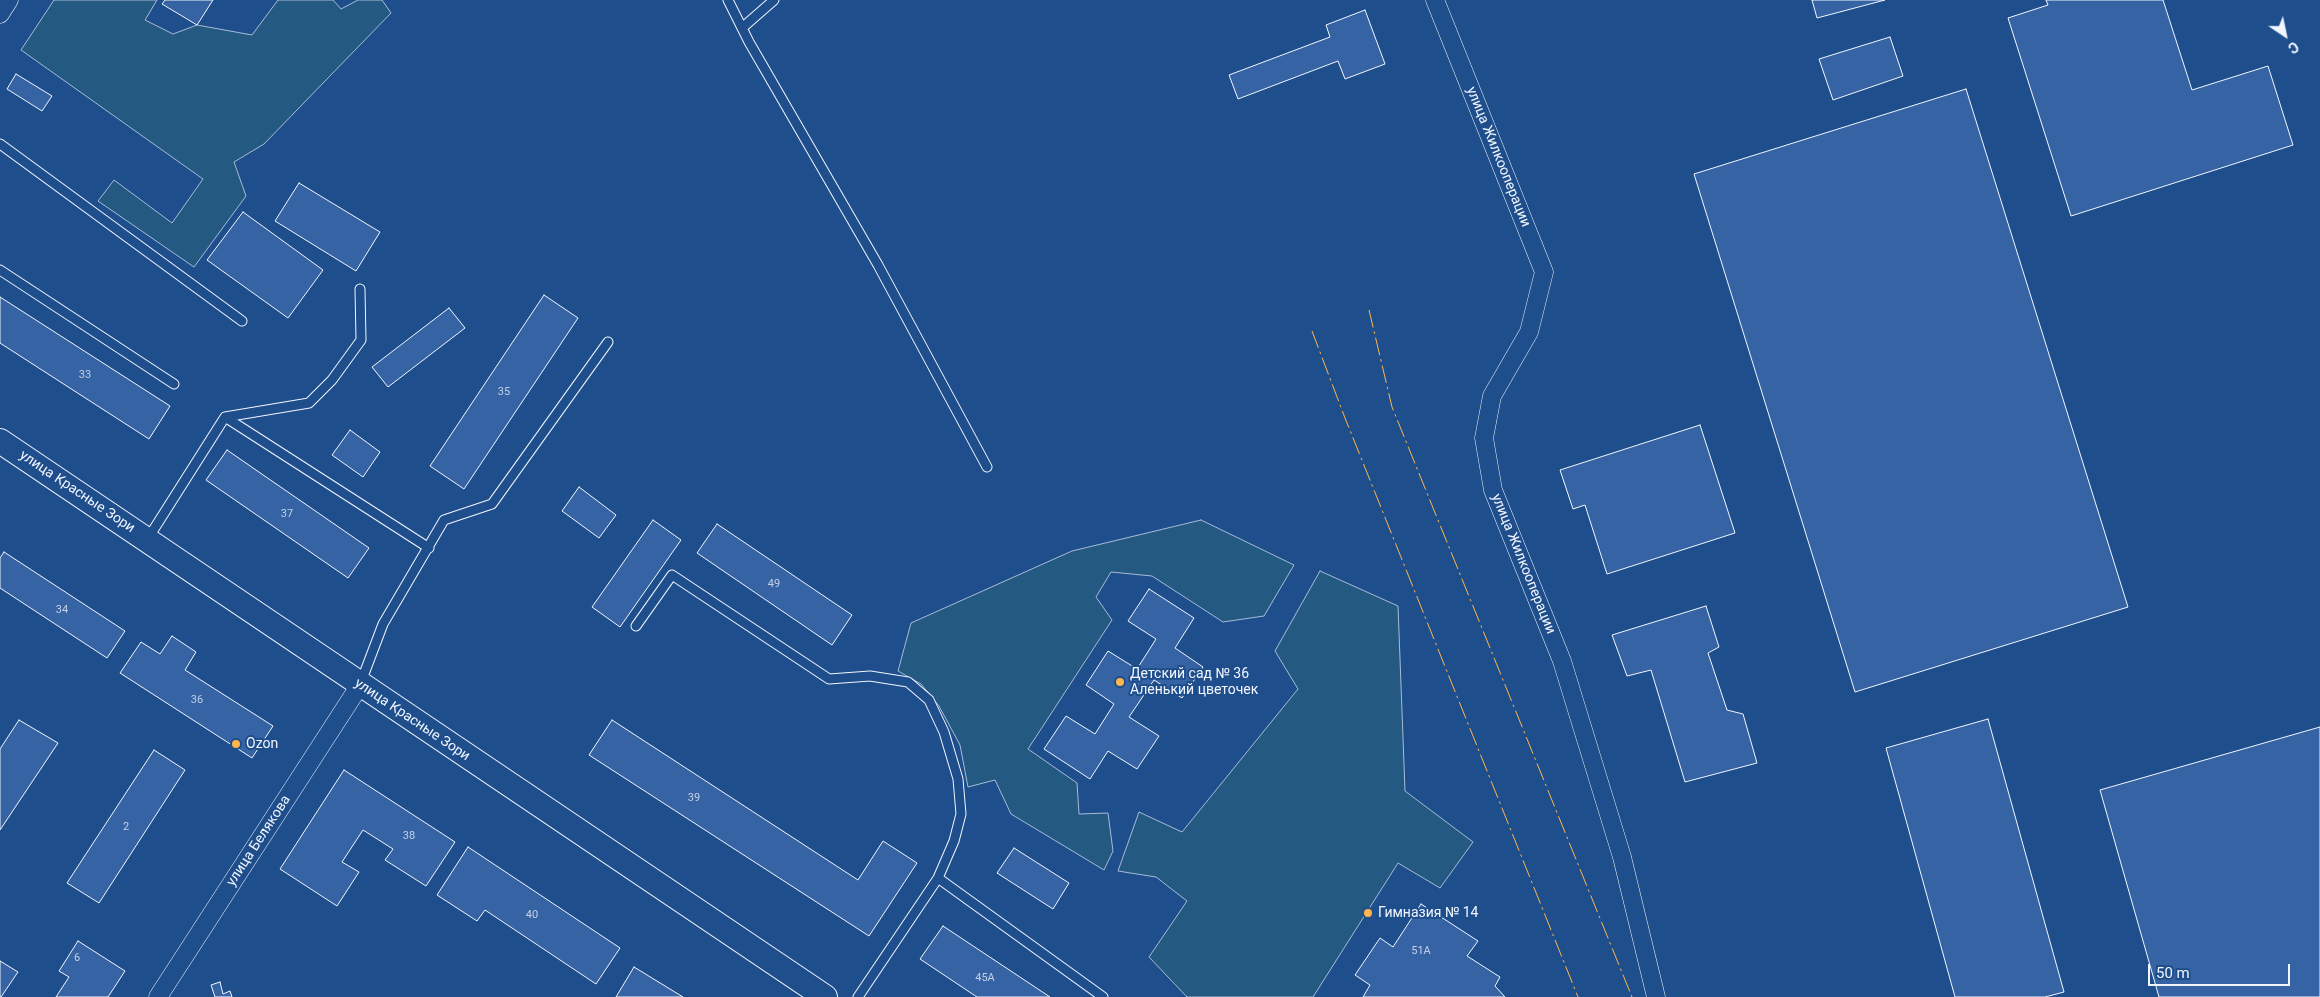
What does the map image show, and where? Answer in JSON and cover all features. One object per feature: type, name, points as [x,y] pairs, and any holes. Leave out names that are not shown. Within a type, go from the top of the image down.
[{"type":"main road","name":"улица Красные Зори","points":[[0,441],[825,997]]},
{"type":"street","points":[[0,14],[9,0]]},
{"type":"street","name":"улица Жилкооперации","points":[[1435,0],[1544,272],[1529,332],[1492,396],[1484,438],[1493,490],[1562,661],[1622,857],[1656,997]]},
{"type":"street","name":"улица Белякова","points":[[158,997],[360,685]]},
{"type":"lane","points":[[728,0],[742,28],[878,265],[988,467]]},
{"type":"lane","points":[[742,28],[774,0]]},
{"type":"lane","points":[[0,144],[242,321]]},
{"type":"lane","points":[[0,270],[174,384]]},
{"type":"lane","points":[[147,540],[225,417],[309,403],[332,380],[361,340],[360,289]]},
{"type":"lane","points":[[360,685],[383,624],[444,520],[492,504],[608,342]]},
{"type":"lane","points":[[225,417],[429,548]]},
{"type":"lane","points":[[636,626],[672,576],[829,679],[870,676],[908,682],[929,700],[944,732],[958,780],[961,814],[954,840],[938,878],[858,997]]},
{"type":"lane","points":[[938,878],[1103,997]]},
{"type":"shaded area","points":[[54,0],[157,0],[145,20],[173,34],[197,25],[252,35],[278,0],[333,0],[341,9],[358,0],[382,0],[391,13],[264,144],[234,162],[246,196],[194,267],[98,201],[114,180],[172,223],[203,179],[21,50]]},
{"type":"shaded area","points":[[1201,520],[1294,565],[1264,616],[1223,622],[1152,576],[1111,572],[1096,597],[1112,620],[1028,749],[1077,783],[1079,814],[1108,813],[1113,851],[1104,870],[1011,814],[995,780],[968,787],[960,745],[939,706],[921,684],[898,671],[911,623],[1072,551]]},
{"type":"shaded area","points":[[1320,571],[1398,606],[1405,791],[1473,842],[1440,888],[1398,863],[1313,997],[1187,997],[1149,957],[1187,901],[1156,877],[1118,871],[1139,812],[1182,832],[1298,689],[1275,651]]},
{"type":"building","points":[[165,0],[213,0],[197,25],[162,4]]},
{"type":"building","points":[[1812,0],[1885,0],[1817,18]]},
{"type":"building","points":[[2046,0],[2163,0],[2192,90],[2268,66],[2293,145],[2071,216],[2008,18],[2048,5]]},
{"type":"building","points":[[1365,10],[1385,64],[1345,79],[1338,61],[1238,99],[1229,75],[1330,37],[1326,25]]},
{"type":"building","points":[[1890,37],[1903,76],[1833,100],[1819,59]]},
{"type":"building","points":[[16,74],[52,96],[42,111],[7,89]]},
{"type":"building","points":[[1966,89],[2128,607],[1855,692],[1694,174]]},
{"type":"building","points":[[299,183],[380,232],[356,271],[275,221]]},
{"type":"building","points":[[243,212],[323,270],[288,318],[207,260]]},
{"type":"building","points":[[544,295],[578,318],[464,489],[430,466]]},
{"type":"building","points":[[0,297],[170,406],[149,439],[0,343]]},
{"type":"building","points":[[449,308],[465,328],[388,387],[372,367]]},
{"type":"building","points":[[1700,425],[1735,533],[1607,574],[1585,505],[1573,509],[1560,470]]},
{"type":"building","points":[[350,430],[380,452],[363,477],[332,455]]},
{"type":"building","points":[[227,450],[369,548],[348,578],[206,480]]},
{"type":"building","points":[[579,487],[616,515],[599,538],[562,511]]},
{"type":"building","points":[[653,520],[681,540],[620,627],[592,607]]},
{"type":"building","points":[[717,524],[852,615],[832,645],[697,553]]},
{"type":"building","points":[[4,552],[125,631],[107,658],[0,588],[0,558]]},
{"type":"building","name":"Детский сад № 36 Аленький цветочек","points":[[1149,589],[1194,618],[1175,648],[1203,667],[1182,698],[1154,680],[1129,717],[1159,736],[1137,769],[1108,751],[1090,779],[1044,749],[1066,716],[1095,734],[1114,704],[1086,685],[1108,651],[1137,669],[1156,639],[1128,621]]},
{"type":"building","points":[[1706,606],[1719,647],[1708,653],[1727,710],[1743,714],[1757,763],[1685,782],[1651,670],[1627,676],[1612,635]]},
{"type":"building","points":[[172,636],[196,652],[185,670],[273,726],[252,758],[120,673],[141,642],[160,654]]},
{"type":"building","points":[[1988,719],[2064,992],[2045,997],[1955,997],[1886,748]]},
{"type":"building","points":[[19,720],[58,743],[0,830],[0,749]]},
{"type":"building","points":[[612,720],[858,880],[883,841],[917,863],[869,936],[589,755]]},
{"type":"building","points":[[2320,727],[2320,997],[2159,997],[2100,790]]},
{"type":"building","points":[[154,750],[185,770],[99,903],[67,883]]},
{"type":"building","points":[[344,770],[455,842],[426,886],[385,860],[393,849],[363,830],[342,862],[359,872],[337,906],[280,869]]},
{"type":"building","points":[[468,847],[620,948],[596,984],[485,910],[477,921],[437,895]]},
{"type":"building","points":[[1014,848],[1069,883],[1053,909],[997,873]]},
{"type":"building","points":[[1421,904],[1478,941],[1467,956],[1500,977],[1495,986],[1505,997],[1363,997],[1370,985],[1355,975],[1380,938],[1393,947]]},
{"type":"building","points":[[943,926],[1050,997],[977,997],[920,959]]},
{"type":"building","points":[[78,941],[125,971],[108,997],[56,997],[69,977],[59,971]]},
{"type":"building","points":[[0,961],[18,972],[1,997],[0,997]]},
{"type":"building","points":[[634,967],[683,997],[616,997]]},
{"type":"building","points":[[220,982],[223,994],[230,991],[232,997],[215,997],[211,985]]},
{"type":"power","points":[[1369,310],[1392,407],[1632,997]]},
{"type":"power","points":[[1312,331],[1345,418],[1578,997]]},
{"type":"place","name":"Детский сад № 36 Аленький цветочек","points":[[1120,682]]},
{"type":"place","name":"Ozon","points":[[236,744]]},
{"type":"place","name":"Гимназия № 14","points":[[1368,913]]}]
